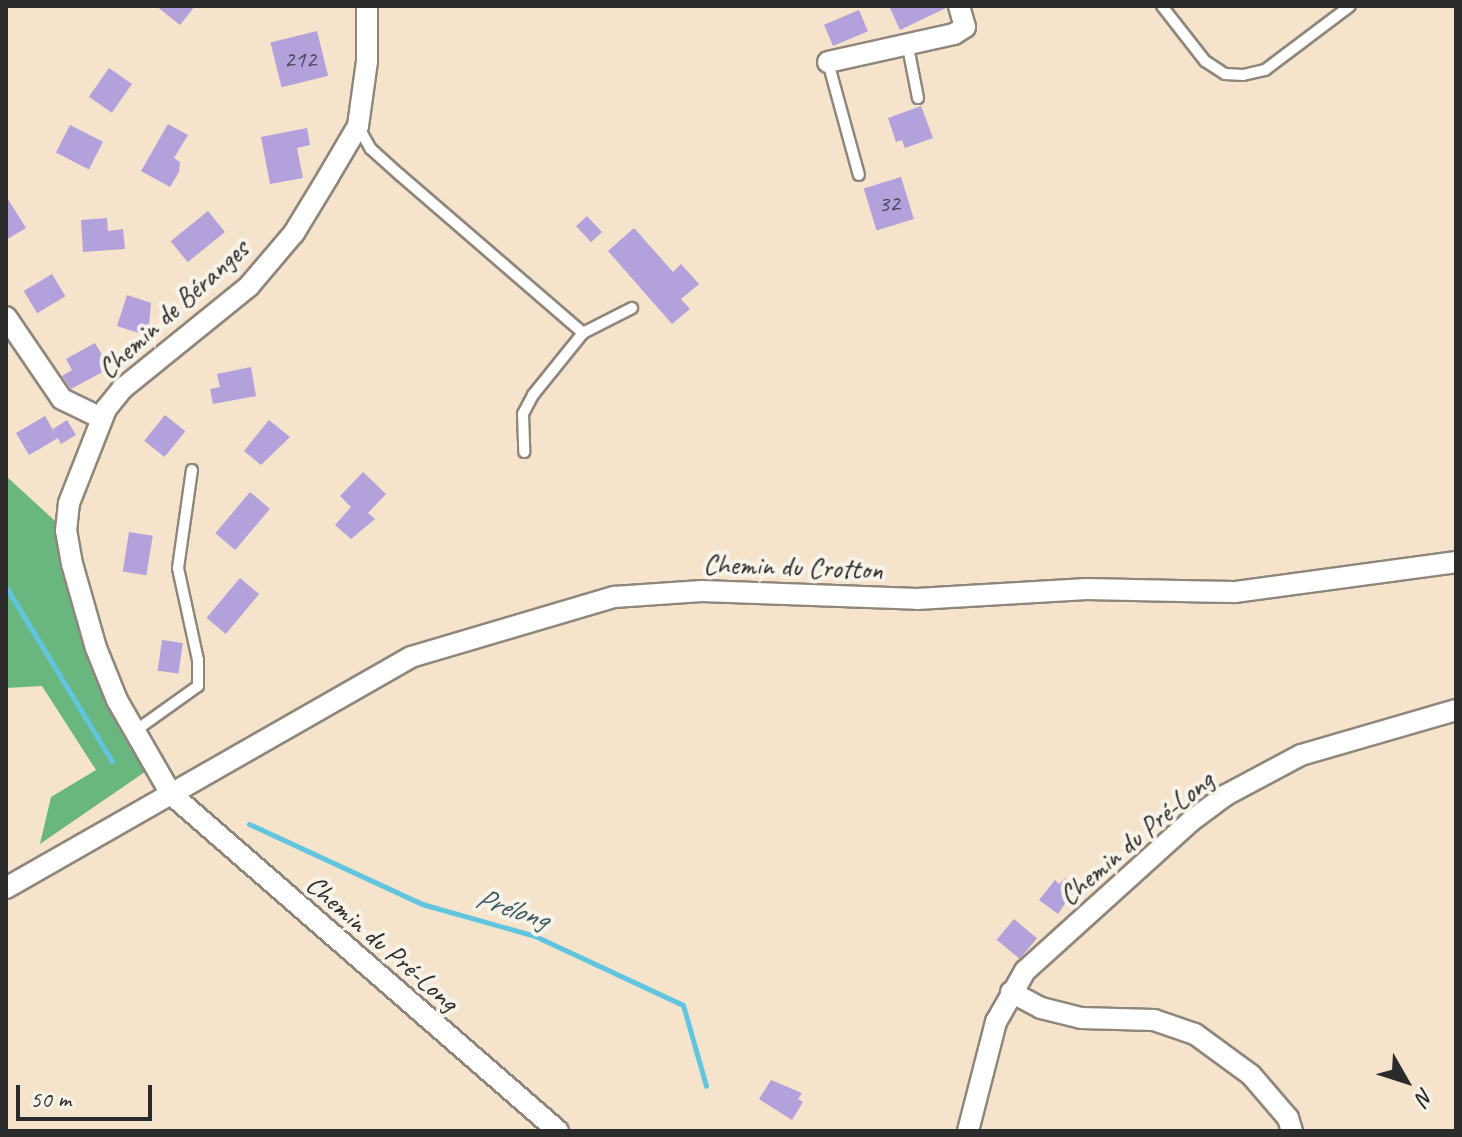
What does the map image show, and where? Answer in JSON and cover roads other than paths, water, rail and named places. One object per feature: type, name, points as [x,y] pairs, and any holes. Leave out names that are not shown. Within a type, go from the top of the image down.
[{"type":"street","name":"Chemin de Béranges","points":[[171,794],[135,731],[96,648],[66,531],[69,503],[101,418],[122,389],[249,286],[294,233],[358,126],[367,61],[367,6]]},
{"type":"street","points":[[828,62],[908,47],[965,27],[959,6]]},
{"type":"street","points":[[6,317],[62,399],[101,418]]},
{"type":"street","name":"Chemin du Crotton","points":[[171,794],[411,657],[614,597],[702,591],[917,599],[1087,589],[1235,592],[1456,562]]},
{"type":"street","name":"Chemin du Pré-Long","points":[[968,1131],[989,1043],[1011,992],[1058,940],[1226,795],[1301,755],[1456,710]]},
{"type":"street","points":[[6,888],[171,794]]},
{"type":"street","name":"Chemin du Pré-Long","points":[[171,794],[558,1131]]},
{"type":"street","points":[[1011,992],[1041,1008],[1081,1018],[1154,1020],[1195,1034],[1251,1075],[1288,1118],[1292,1131]]},
{"type":"lane","points":[[1162,6],[1205,61],[1225,74],[1243,75],[1265,70],[1350,6]]},
{"type":"lane","points":[[908,47],[918,98]]},
{"type":"lane","points":[[828,62],[859,175]]},
{"type":"lane","points":[[358,126],[371,149],[583,333]]},
{"type":"lane","points":[[524,452],[523,414],[533,395],[583,333],[632,308]]},
{"type":"lane","points":[[135,731],[198,686],[198,660],[178,568],[192,470]]},
{"type":"waterway","name":"Prélong","points":[[6,587],[112,761]]},
{"type":"waterway","name":"Prélong","points":[[249,824],[422,904],[535,936],[683,1005],[706,1086]]}]
